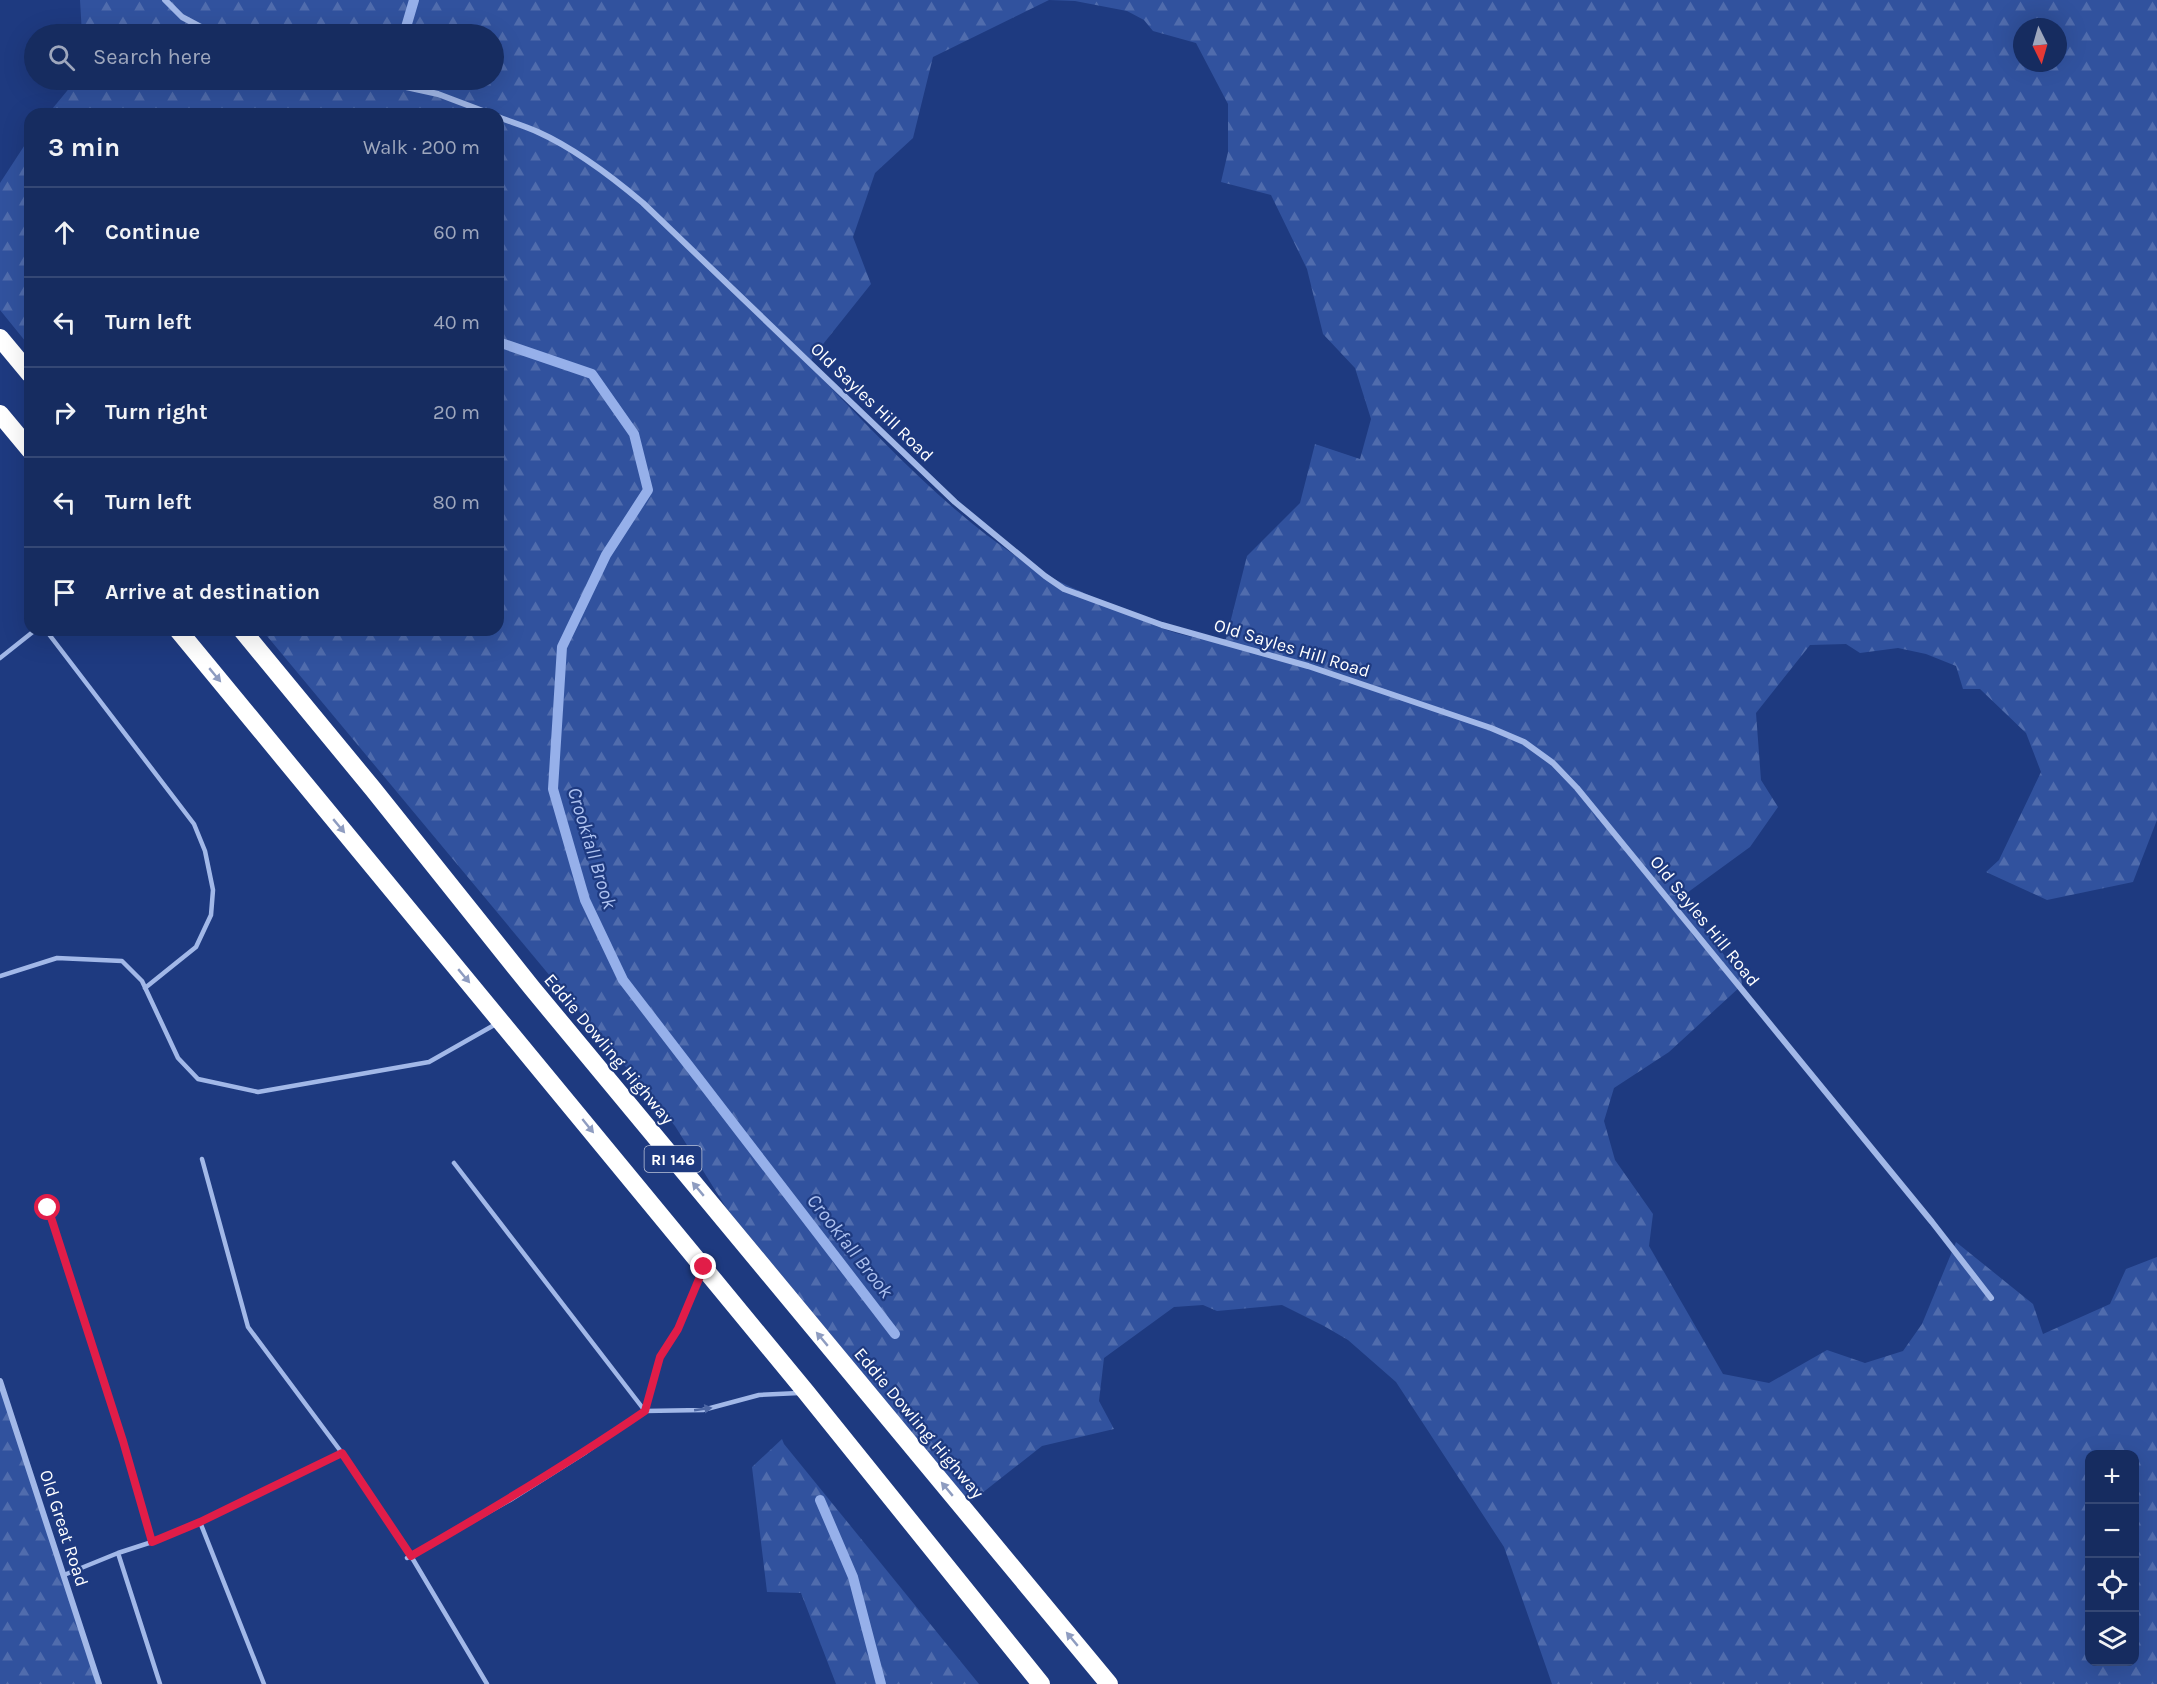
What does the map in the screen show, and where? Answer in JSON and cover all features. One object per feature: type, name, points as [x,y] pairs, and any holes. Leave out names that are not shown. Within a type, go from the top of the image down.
[{"type":"highway","points":[[0,338],[24,367]]},
{"type":"highway","points":[[0,414],[24,443]]},
{"type":"highway","name":"RI 146","points":[[183,636],[806,1392],[1035,1681]]},
{"type":"highway","name":"Eddie Dowling Highway","points":[[247,636],[373,789],[539,998],[1109,1684]]},
{"type":"street","points":[[165,0],[182,16],[196,24]]},
{"type":"street","points":[[420,90],[438,94],[475,108]]},
{"type":"street","name":"Old Sayles Hill Road","points":[[504,119],[537,131],[567,147],[620,183],[955,502],[1064,589],[1162,625],[1308,666],[1439,710],[1524,742],[1552,763],[1577,788],[1932,1222],[1991,1298]]},
{"type":"street","name":"Old Great Road","points":[[0,1381],[99,1684]]},
{"type":"lane","points":[[0,658],[28,636]]},
{"type":"lane","points":[[50,636],[194,824],[205,851],[213,890],[211,915],[196,947],[145,988]]},
{"type":"lane","points":[[0,976],[57,958],[122,962],[142,981],[178,1058],[198,1079],[258,1092],[429,1062],[501,1021]]},
{"type":"lane","points":[[202,1159],[248,1327],[342,1453],[409,1557],[486,1684]]},
{"type":"lane","points":[[454,1163],[645,1411]]},
{"type":"lane","points":[[48,1208],[152,1542]]},
{"type":"lane","points":[[645,1411],[660,1357],[678,1329],[704,1267]]},
{"type":"lane","points":[[409,1557],[510,1500],[645,1411],[703,1410],[759,1395],[806,1392]]},
{"type":"lane","points":[[64,1575],[200,1522],[342,1453]]},
{"type":"lane","points":[[200,1522],[264,1684]]},
{"type":"lane","points":[[118,1553],[160,1684]]},
{"type":"green space","points":[[80,0],[1049,0],[2157,0],[2157,820],[2133,882],[2047,900],[1986,872],[1999,860],[2041,772],[2026,733],[1980,689],[1963,689],[1956,666],[1926,654],[1898,648],[1860,653],[1846,644],[1810,645],[1756,713],[1761,780],[1778,807],[1750,847],[1680,898],[1741,977],[1742,985],[1669,1052],[1614,1088],[1604,1121],[1615,1160],[1653,1214],[1649,1246],[1723,1374],[1769,1383],[1827,1350],[1865,1363],[1903,1351],[1922,1324],[1956,1242],[2033,1304],[2043,1334],[2110,1304],[2126,1269],[2157,1257],[2157,1684],[1552,1684],[1504,1547],[1396,1382],[1348,1340],[1282,1305],[1217,1311],[1203,1305],[1174,1307],[1104,1358],[1099,1401],[1114,1429],[1042,1446],[972,1501],[962,1493],[727,1209],[675,1126],[267,636],[504,636],[504,108],[53,108],[68,90],[504,90],[504,24],[81,24]],"holes":[[[1049,0],[1075,1],[1127,11],[1144,20],[1153,31],[1196,43],[1228,104],[1228,152],[1221,182],[1271,195],[1307,269],[1323,334],[1355,368],[1371,419],[1360,459],[1315,444],[1300,503],[1247,556],[1226,639],[1198,638],[1154,625],[1028,564],[968,521],[940,497],[810,366],[812,358],[871,284],[853,237],[875,173],[913,138],[933,57]]]},
{"type":"green space","points":[[24,146],[24,340],[0,310],[0,183]]},
{"type":"green space","points":[[0,1378],[99,1684],[0,1684]]},
{"type":"green space","points":[[782,1439],[979,1684],[836,1684],[801,1593],[767,1592],[752,1467]]},
{"type":"waterway","name":"Crookfall Brook","points":[[407,24],[414,0]]},
{"type":"waterway","name":"Crookfall Brook","points":[[504,344],[592,374],[634,434],[648,490],[606,555],[562,647],[553,789],[585,900],[623,980],[895,1334]]},
{"type":"waterway","name":"Crookfall Brook","points":[[820,1500],[853,1577],[881,1684]]},
{"type":"route","points":[[48,1208],[123,1441],[152,1542],[200,1522],[342,1453],[411,1556],[510,1500],[645,1411],[660,1357],[678,1329],[704,1267]]}]
